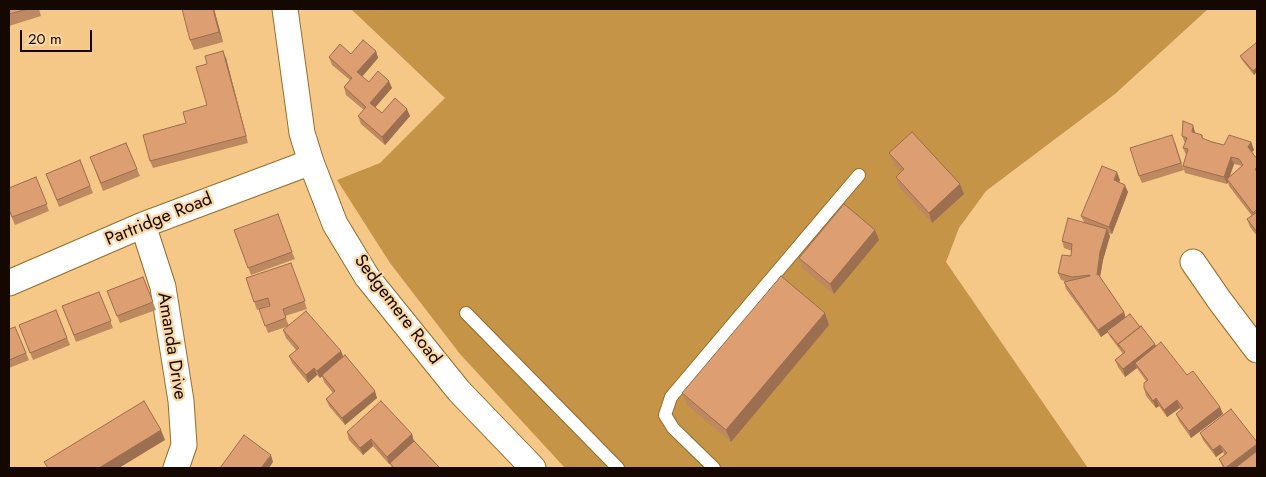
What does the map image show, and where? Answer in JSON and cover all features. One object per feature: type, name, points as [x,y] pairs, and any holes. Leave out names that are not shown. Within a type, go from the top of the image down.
[{"type":"street","name":"Sedgemere Road","points":[[285,9],[302,133],[311,162],[336,224],[367,277],[460,391],[532,468]]},
{"type":"street","name":"Partridge Road","points":[[9,283],[143,224],[311,162]]},
{"type":"street","name":"Amanda Drive","points":[[143,224],[163,287],[181,401],[184,445],[176,468]]},
{"type":"street","points":[[1193,262],[1257,350]]},
{"type":"lane","points":[[714,468],[674,428],[665,415],[671,396],[859,175]]},
{"type":"lane","points":[[466,313],[618,468]]},
{"type":"shaded area","points":[[351,9],[1208,9],[1115,94],[986,191],[959,228],[946,262],[1088,468],[565,468],[460,354],[390,263],[337,180],[380,163],[445,98]]},
{"type":"building","points":[[9,9],[28,9],[9,14]]},
{"type":"building","points":[[182,9],[213,9],[219,32],[190,40]]},
{"type":"building","points":[[363,40],[376,51],[357,72],[369,82],[378,71],[389,81],[370,103],[382,113],[395,98],[407,109],[382,137],[358,116],[366,107],[344,87],[352,78],[329,57],[340,44],[351,54]]},
{"type":"building","points":[[1256,43],[1257,67],[1253,71],[1240,56]]},
{"type":"building","points":[[223,51],[246,136],[150,161],[143,135],[186,123],[183,112],[207,105],[196,67],[207,64],[205,56]]},
{"type":"building","points":[[1183,121],[1193,125],[1192,132],[1202,135],[1202,138],[1212,142],[1224,145],[1229,135],[1251,142],[1248,147],[1257,159],[1257,167],[1255,169],[1257,172],[1257,209],[1253,213],[1227,179],[1243,165],[1239,159],[1231,157],[1224,177],[1183,166],[1188,149],[1183,148],[1187,138],[1182,136]]},
{"type":"building","points":[[912,132],[960,184],[929,213],[896,177],[904,169],[889,153]]},
{"type":"building","points":[[1172,135],[1181,163],[1139,176],[1130,148]]},
{"type":"building","points":[[126,143],[137,169],[101,183],[90,157]]},
{"type":"building","points":[[80,160],[90,186],[57,200],[46,174]]},
{"type":"building","points":[[1102,166],[1117,172],[1114,180],[1125,185],[1109,227],[1081,216]]},
{"type":"building","points":[[36,177],[47,204],[12,217],[9,209],[9,188]]},
{"type":"building","points":[[844,204],[875,230],[830,284],[799,258]]},
{"type":"building","points":[[1257,212],[1257,232],[1247,219]]},
{"type":"building","points":[[278,214],[292,252],[248,268],[234,230]]},
{"type":"building","points":[[1068,218],[1107,229],[1100,252],[1097,275],[1124,312],[1098,330],[1064,282],[1090,275],[1072,277],[1058,273],[1062,255],[1071,256],[1072,244],[1062,241]]},
{"type":"building","points":[[291,263],[305,301],[283,309],[286,318],[265,326],[259,309],[270,306],[268,298],[254,302],[246,278]]},
{"type":"building","points":[[781,276],[825,313],[726,430],[682,393]]},
{"type":"building","points":[[143,277],[153,302],[117,316],[107,291]]},
{"type":"building","points":[[99,292],[111,321],[74,335],[62,306]]},
{"type":"building","points":[[56,310],[67,338],[30,353],[19,325]]},
{"type":"building","points":[[306,311],[341,351],[317,371],[314,368],[306,375],[289,356],[299,348],[283,330]]},
{"type":"building","points":[[1130,314],[1140,327],[1118,344],[1120,347],[1107,331]]},
{"type":"building","points":[[1141,326],[1155,344],[1123,369],[1115,360],[1125,352],[1118,344]]},
{"type":"building","points":[[15,327],[26,353],[9,360],[9,329]]},
{"type":"building","points":[[1161,342],[1187,375],[1193,371],[1220,407],[1189,431],[1176,414],[1183,408],[1177,400],[1164,410],[1156,398],[1153,401],[1144,388],[1144,383],[1148,380],[1135,363]]},
{"type":"building","points":[[345,355],[375,391],[342,418],[326,399],[335,391],[322,375]]},
{"type":"building","points":[[144,401],[161,430],[99,468],[48,468],[44,462]]},
{"type":"building","points":[[381,401],[412,434],[387,457],[371,439],[360,448],[347,432]]},
{"type":"building","points":[[1231,409],[1257,444],[1225,468],[1219,459],[1227,453],[1220,445],[1213,450],[1200,433]]},
{"type":"building","points":[[244,435],[271,455],[261,468],[220,468]]},
{"type":"building","points":[[414,441],[440,468],[394,468],[390,463]]},
{"type":"building","points":[[1257,451],[1257,468],[1235,468]]}]
